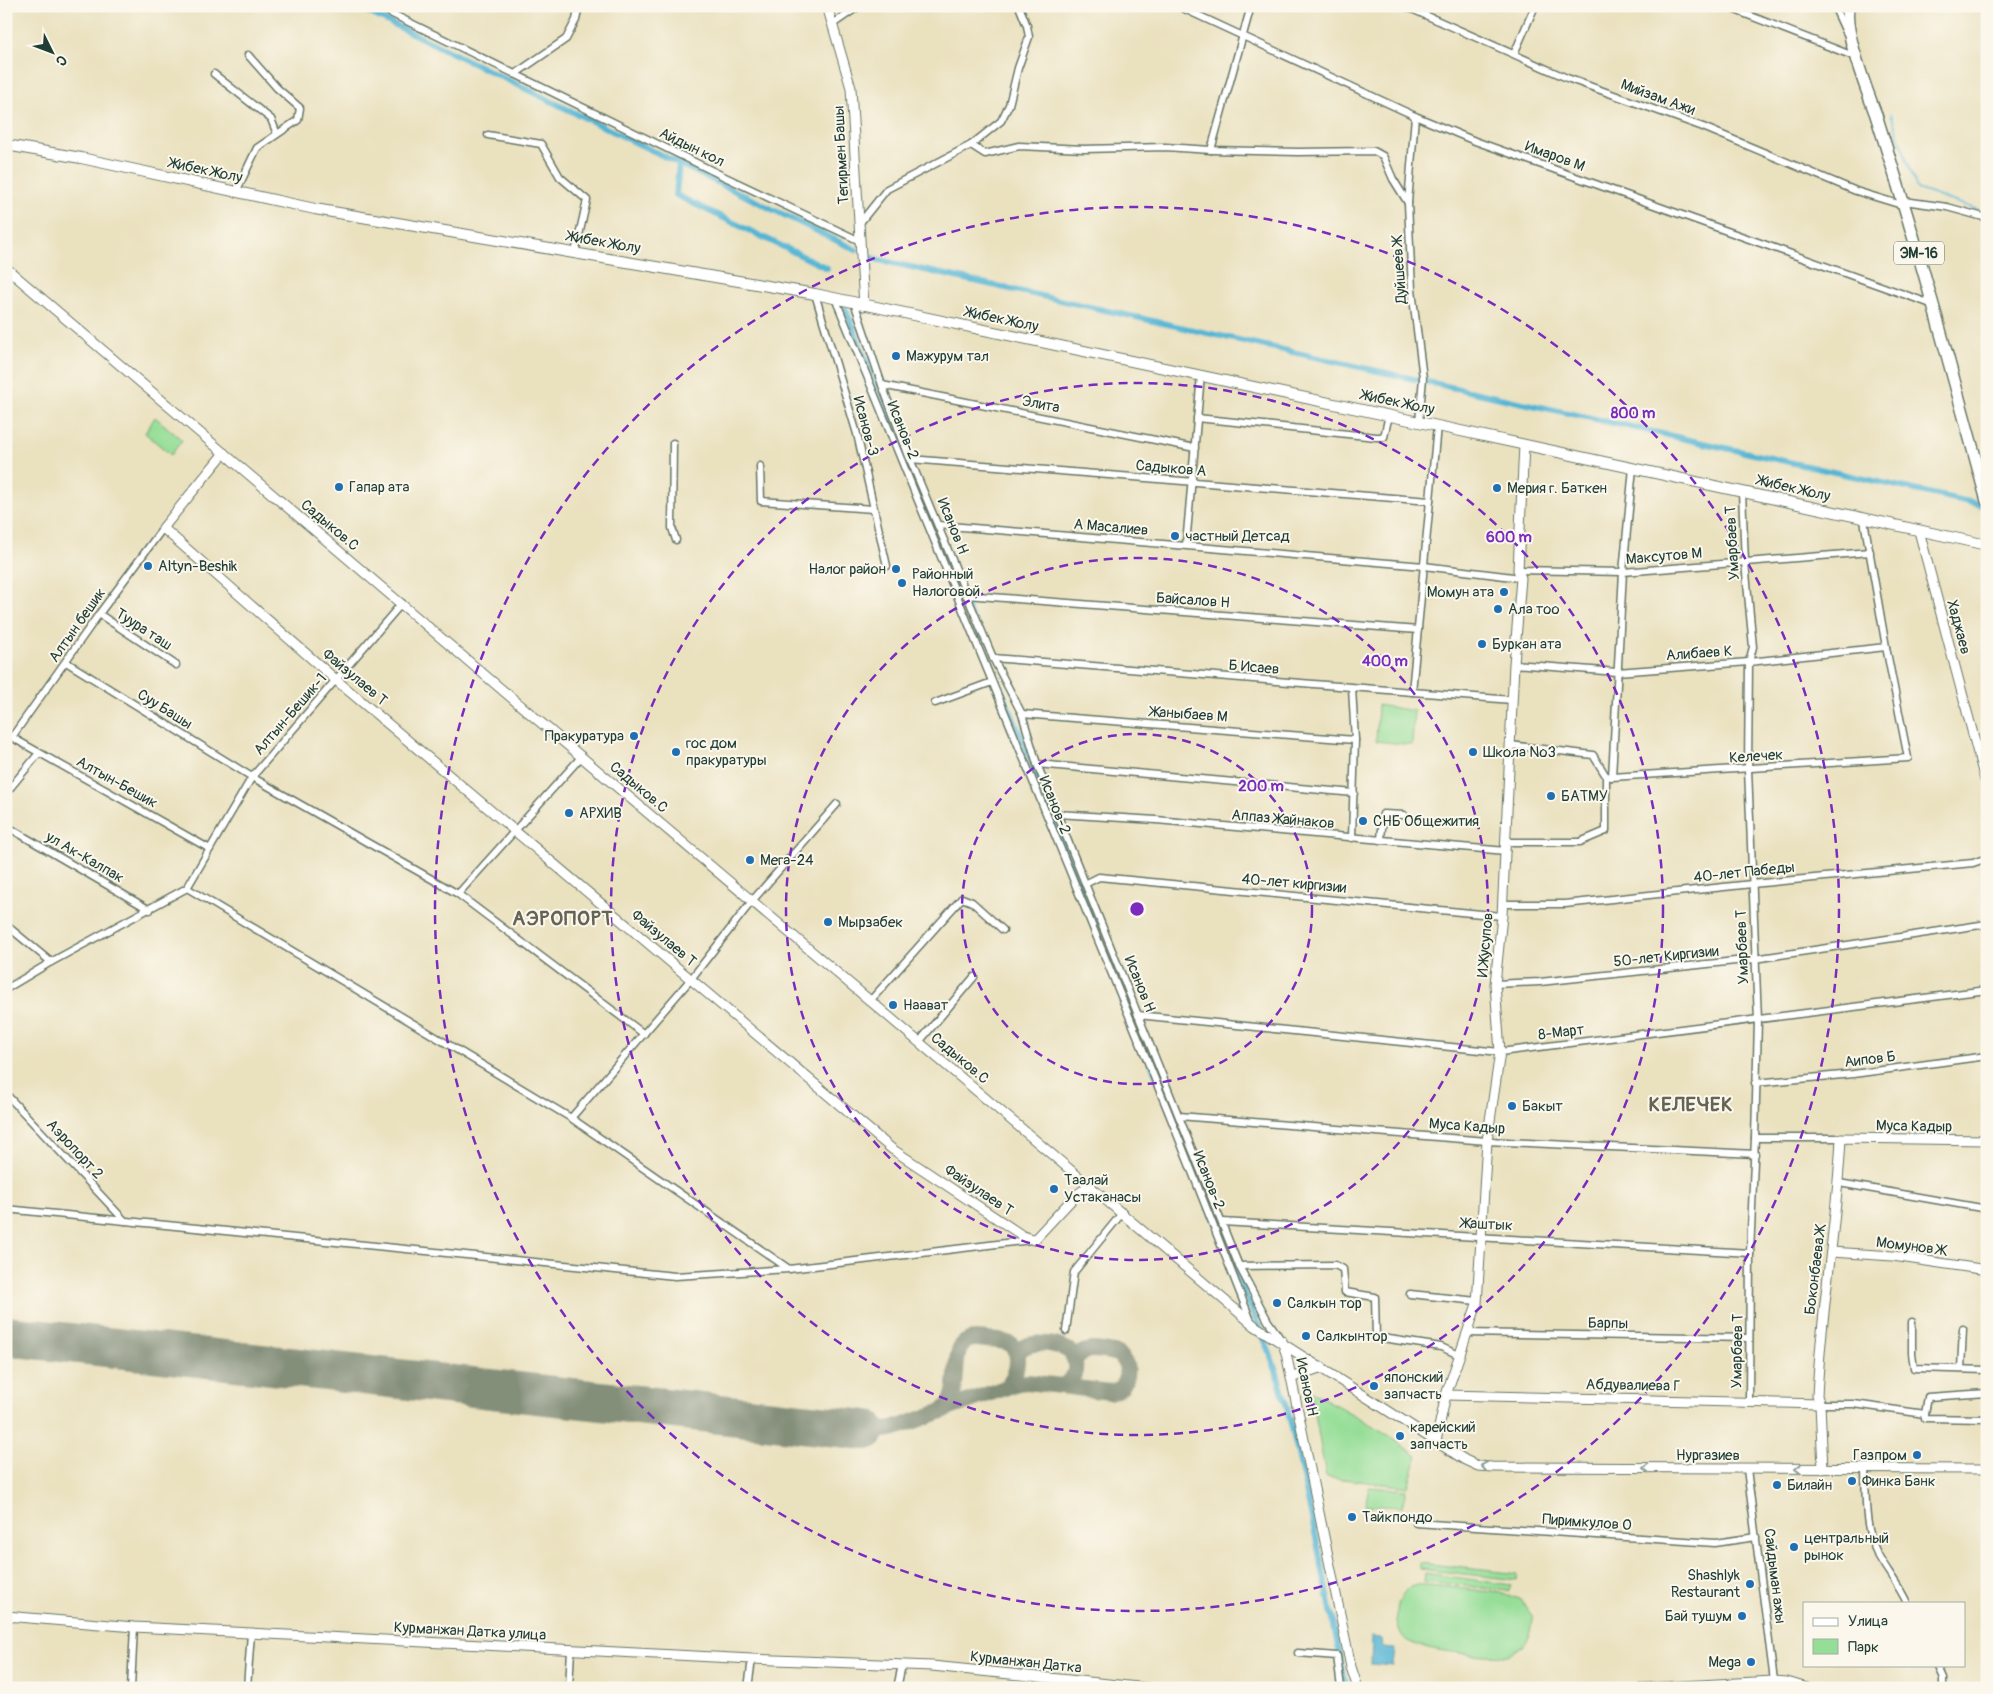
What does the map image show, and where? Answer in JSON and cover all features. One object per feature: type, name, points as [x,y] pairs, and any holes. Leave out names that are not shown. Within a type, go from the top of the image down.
[{"type":"highway","name":"ЭМ-16","points":[[1849,6],[1847,12],[1855,53],[1905,204],[1987,502]]},
{"type":"main road","name":"Жибек Жолу","points":[[6,145],[73,156],[315,209],[835,298],[1389,415],[1919,532],[1987,545]]},
{"type":"street","name":"Айдын кол","points":[[376,6],[860,241]]},
{"type":"street","points":[[515,74],[566,39],[576,20],[579,6]]},
{"type":"street","name":"Тегирмен Башы","points":[[828,6],[851,88],[860,241],[859,304]]},
{"type":"street","points":[[833,24],[858,6]]},
{"type":"street","points":[[859,224],[888,188],[971,145],[1001,121],[1009,105],[1018,68],[1029,37],[1028,26],[1019,6]]},
{"type":"street","name":"Имаров М","points":[[1178,6],[1415,116],[1474,141],[1934,305]]},
{"type":"street","points":[[1211,150],[1251,6]]},
{"type":"street","name":"Мийзам Ажи","points":[[1405,6],[1567,78],[1703,127],[1856,191],[1905,204],[1947,207],[1987,218]]},
{"type":"street","points":[[1514,54],[1535,6]]},
{"type":"street","points":[[1725,6],[1855,53]]},
{"type":"street","points":[[1834,6],[1855,53]]},
{"type":"street","points":[[236,192],[257,148],[298,120],[300,108],[277,88],[248,55]]},
{"type":"street","points":[[214,74],[271,119],[277,134]]},
{"type":"street","name":"Дуйшеев Ж","points":[[1415,116],[1408,203],[1412,290],[1423,378],[1419,422]]},
{"type":"street","points":[[488,135],[541,144],[560,177],[587,200],[575,253]]},
{"type":"street","points":[[971,145],[984,154],[1019,146],[1084,149],[1165,147],[1298,152],[1374,151],[1383,156],[1393,179],[1408,203]]},
{"type":"street","name":"Садыков.С","points":[[6,268],[919,1042],[1254,1324],[1278,1339]]},
{"type":"street","name":"Исанов-3","points":[[815,294],[857,434],[887,566]]},
{"type":"street","name":"Исанов-2","points":[[835,298],[1254,1324]]},
{"type":"street","name":"Исанов Н","points":[[859,304],[882,385],[910,459],[993,658],[1022,714],[1037,764],[1239,1266],[1278,1339],[1291,1378],[1351,1667],[1358,1688]]},
{"type":"street","points":[[1186,545],[1201,376]]},
{"type":"street","name":"Элита","points":[[882,385],[1195,448]]},
{"type":"street","points":[[1197,418],[1376,437],[1384,436],[1389,415]]},
{"type":"street","points":[[1412,692],[1437,426]]},
{"type":"street","points":[[673,443],[672,528],[676,540]]},
{"type":"street","name":"И.Жусупов","points":[[1436,1441],[1446,1395],[1477,1302],[1487,1141],[1500,1052],[1495,984],[1502,916],[1506,847],[1512,700],[1520,574],[1524,445]]},
{"type":"street","points":[[163,528],[224,453]]},
{"type":"street","name":"Садыков А","points":[[910,459],[1430,501]]},
{"type":"street","points":[[760,466],[761,501],[873,509]]},
{"type":"street","points":[[1609,776],[1623,572],[1633,468]]},
{"type":"street","name":"Умарбаев Т","points":[[1742,492],[1745,562],[1753,647],[1749,662],[1748,769],[1754,959],[1758,1020],[1755,1083],[1755,1154],[1750,1253],[1749,1401]]},
{"type":"street","points":[[1864,520],[1886,647]]},
{"type":"street","name":"А Масалиев","points":[[938,525],[1520,574]]},
{"type":"street","name":"Алтын бешик","points":[[9,736],[66,662],[163,528]]},
{"type":"street","name":"Файзулаев Т","points":[[163,528],[336,680],[892,1148],[1024,1236],[1034,1240]]},
{"type":"street","name":"Хаджаев","points":[[1919,532],[1987,787]]},
{"type":"street","name":"Максутов М","points":[[1520,574],[1623,572],[1870,552]]},
{"type":"street","name":"Байсалов Н","points":[[966,595],[1418,630]]},
{"type":"street","name":"Алтын-Бешик-1","points":[[187,888],[252,777],[402,603]]},
{"type":"street","name":"Туура таш","points":[[99,614],[176,665]]},
{"type":"street","name":"Алибаев К","points":[[1514,664],[1617,672],[1749,662],[1886,647]]},
{"type":"street","name":"Келечек","points":[[1609,776],[1908,758],[1886,647]]},
{"type":"street","name":"Б Исаев","points":[[993,658],[1512,700]]},
{"type":"street","name":"Суу Башы","points":[[66,662],[252,777],[458,894],[644,1034]]},
{"type":"street","points":[[935,703],[992,682]]},
{"type":"street","points":[[1352,688],[1355,740],[1352,838]]},
{"type":"street","name":"Жаныбаев М","points":[[1022,714],[1355,740]]},
{"type":"street","name":"Алтын-Бешик","points":[[9,736],[210,849]]},
{"type":"street","points":[[1510,745],[1593,756],[1609,776]]},
{"type":"street","points":[[6,793],[39,753]]},
{"type":"street","points":[[458,894],[582,756]]},
{"type":"street","points":[[1037,764],[1354,793]]},
{"type":"street","name":"Аппаз Жайнаков","points":[[1057,814],[1156,820],[1352,838],[1506,847],[1580,842],[1606,831],[1609,776]]},
{"type":"street","points":[[571,1118],[691,979],[752,901],[838,804]]},
{"type":"street","points":[[1381,840],[1383,814],[1404,815]]},
{"type":"street","name":"ул Ак-Калпак","points":[[6,826],[150,910]]},
{"type":"street","name":"40-лет Пабеды","points":[[1502,904],[1565,904],[1973,863],[1987,858]]},
{"type":"street","name":"40-лет киргизии","points":[[1085,884],[1099,877],[1502,916]]},
{"type":"street","points":[[6,989],[51,962],[150,910],[187,888],[571,1118],[789,1269]]},
{"type":"street","points":[[870,1000],[962,898],[972,902],[1003,930]]},
{"type":"street","name":"50-лет Киргизии","points":[[1495,984],[1540,982],[1754,959],[1987,924]]},
{"type":"street","points":[[6,925],[51,962]]},
{"type":"street","points":[[919,1042],[974,977]]},
{"type":"street","name":"8-Март","points":[[1138,1015],[1500,1052],[1987,990]]},
{"type":"street","name":"Аипов Б","points":[[1755,1083],[1853,1074],[1987,1056]]},
{"type":"street","name":"Аэропорт 2","points":[[6,1094],[124,1221]]},
{"type":"street","name":"Муса Кадыр","points":[[1179,1116],[1487,1141],[1755,1154]]},
{"type":"street","points":[[1755,1138],[1842,1138]]},
{"type":"street","name":"Муса Кадыр","points":[[1842,1138],[1987,1140]]},
{"type":"street","name":"Боконбаева.Ж","points":[[1823,1469],[1820,1404],[1817,1396],[1820,1346],[1839,1184],[1842,1138]]},
{"type":"street","points":[[1839,1184],[1987,1209]]},
{"type":"street","points":[[6,1209],[675,1276],[789,1269],[1034,1240],[1076,1195],[1091,1185]]},
{"type":"street","points":[[1066,1331],[1074,1272],[1123,1212]]},
{"type":"street","name":"Жаштык","points":[[1222,1222],[1750,1253]]},
{"type":"street","name":"Момунов Ж","points":[[1830,1252],[1893,1256],[1987,1270]]},
{"type":"street","points":[[1239,1266],[1335,1265],[1343,1268],[1345,1292],[1375,1297],[1376,1336],[1441,1347],[1460,1355]]},
{"type":"street","points":[[1410,1294],[1477,1302]]},
{"type":"street","points":[[1912,1322],[1914,1368],[1987,1370]]},
{"type":"street","points":[[1961,1369],[1963,1330]]},
{"type":"street","name":"Барпы","points":[[1467,1333],[1749,1338]]},
{"type":"street","points":[[1278,1339],[1436,1441]]},
{"type":"street","points":[[1291,1378],[1322,1367]]},
{"type":"street","points":[[1987,1393],[1928,1397],[1925,1414],[1925,1418],[1987,1419]]},
{"type":"street","name":"Абдувалиева Г","points":[[1446,1395],[1820,1404]]},
{"type":"street","points":[[1820,1404],[1854,1404],[1925,1414]]},
{"type":"street","name":"Нургазиев","points":[[1436,1441],[1478,1466],[1492,1467],[1987,1469]]},
{"type":"street","name":"Сайдыман ажы","points":[[1747,1469],[1774,1684]]},
{"type":"street","points":[[1864,1469],[1867,1515],[1872,1542],[1877,1554],[1901,1590],[1907,1602]]},
{"type":"street","name":"Пиримкулов О","points":[[1416,1523],[1715,1543],[1756,1536]]},
{"type":"street","name":"Курманжан Датка улица","points":[[6,1616],[134,1627],[752,1659],[932,1666]]},
{"type":"street","points":[[131,1688],[134,1627]]},
{"type":"street","points":[[247,1688],[251,1633]]},
{"type":"street","points":[[569,1688],[571,1650]]},
{"type":"street","points":[[1298,1653],[1337,1656],[1341,1688]]},
{"type":"street","points":[[748,1688],[752,1659]]},
{"type":"street","points":[[897,1688],[902,1665]]},
{"type":"street","name":"Курманжан Датка","points":[[932,1666],[1104,1686],[1148,1688]]},
{"type":"street","points":[[1937,1666],[1943,1678],[1943,1688]]},
{"type":"street","points":[[1643,1688],[1788,1682],[1807,1688]]},
{"type":"green space","points":[[155,417],[182,440],[171,455],[145,433]]},
{"type":"green space","points":[[1378,705],[1414,711],[1412,745],[1376,741]]},
{"type":"green space","points":[[1311,1391],[1382,1431],[1417,1456],[1408,1487],[1326,1477]]},
{"type":"green space","points":[[1369,1487],[1406,1490],[1402,1507],[1365,1505]]},
{"type":"green space","points":[[1420,1563],[1518,1574],[1517,1580],[1420,1569]]},
{"type":"green space","points":[[1424,1573],[1511,1585],[1509,1591],[1423,1581]]},
{"type":"green space","points":[[1417,1585],[1500,1593],[1520,1599],[1533,1617],[1529,1638],[1524,1645],[1507,1655],[1485,1655],[1438,1650],[1412,1643],[1405,1639],[1398,1626],[1397,1610],[1399,1602],[1407,1589]]},
{"type":"water","points":[[1372,1637],[1381,1638],[1382,1648],[1395,1649],[1393,1666],[1371,1664]]},
{"type":"waterway","points":[[356,6],[856,250]]},
{"type":"waterway","points":[[1891,114],[1917,189],[1987,213]]},
{"type":"waterway","points":[[679,164],[676,195],[827,268]]},
{"type":"waterway","points":[[865,254],[875,259],[1418,380]]},
{"type":"waterway","points":[[845,308],[1041,785],[1066,853],[1272,1358],[1296,1446],[1346,1688]]},
{"type":"waterway","points":[[1428,382],[1987,506]]},
{"type":"taxiway","points":[[946,1408],[954,1392],[959,1353],[962,1346],[969,1340],[999,1341],[1012,1345],[1015,1350],[1017,1366],[1007,1386]]},
{"type":"taxiway","points":[[1017,1355],[1026,1346],[1033,1344],[1056,1345],[1068,1350],[1074,1360],[1075,1371],[1070,1381],[1060,1386]]},
{"type":"taxiway","points":[[866,1430],[896,1428],[1018,1383],[1028,1382],[1110,1392],[1119,1388],[1126,1378],[1126,1364],[1118,1354],[1094,1350],[1083,1352],[1075,1361]]},
{"type":"runway","points":[[6,1336],[866,1430]]},
{"type":"place","name":"Мажурум тал","points":[[896,356]]},
{"type":"place","name":"Гапар ата","points":[[339,487]]},
{"type":"place","name":"Мерия г. Бaткен","points":[[1497,488]]},
{"type":"place","name":"частный Детсад","points":[[1175,536]]},
{"type":"place","name":"Altyn-Beshik","points":[[148,566]]},
{"type":"place","name":"Налог район","points":[[896,569]]},
{"type":"place","name":"Районный Налоговой","points":[[902,583]]},
{"type":"place","name":"Момун ата","points":[[1504,592]]},
{"type":"place","name":"Ала тоо","points":[[1498,609]]},
{"type":"place","name":"Буркан ата","points":[[1482,644]]},
{"type":"place","name":"Пракуратура","points":[[634,736]]},
{"type":"place","name":"гос дом пракуратуры","points":[[676,752]]},
{"type":"place","name":"Школа №3","points":[[1473,752]]},
{"type":"place","name":"БАТМУ","points":[[1551,796]]},
{"type":"place","name":"АРХИВ","points":[[569,813]]},
{"type":"place","name":"СНБ Общежития","points":[[1363,821]]},
{"type":"place","name":"Мега-24","points":[[750,860]]},
{"type":"place","name":"Мырзабек","points":[[828,922]]},
{"type":"place","name":"Наават","points":[[893,1005]]},
{"type":"place","name":"Бакыт","points":[[1512,1106]]},
{"type":"place","name":"Таалай Устаканасы","points":[[1054,1189]]},
{"type":"place","name":"Салкын тор","points":[[1277,1303]]},
{"type":"place","name":"Салкынтор","points":[[1306,1336]]},
{"type":"place","name":"японский запчасть","points":[[1374,1386]]},
{"type":"place","name":"карейский запчасть","points":[[1400,1436]]},
{"type":"place","name":"Газпром","points":[[1917,1455]]},
{"type":"place","name":"Финка Банк","points":[[1852,1481]]},
{"type":"place","name":"Билайн","points":[[1777,1485]]},
{"type":"place","name":"Тайкпондо","points":[[1352,1517]]},
{"type":"place","name":"центральный рынок","points":[[1794,1547]]},
{"type":"place","name":"Shashlyk Restaurant","points":[[1750,1584]]},
{"type":"place","name":"Бай тушум","points":[[1742,1616]]},
{"type":"place","name":"Mega","points":[[1751,1662]]},
{"type":"district","name":"АЭРОПОРТ","points":[[563,918]]},
{"type":"district","name":"КЕЛЕЧЕК","points":[[1691,1104]]}]
